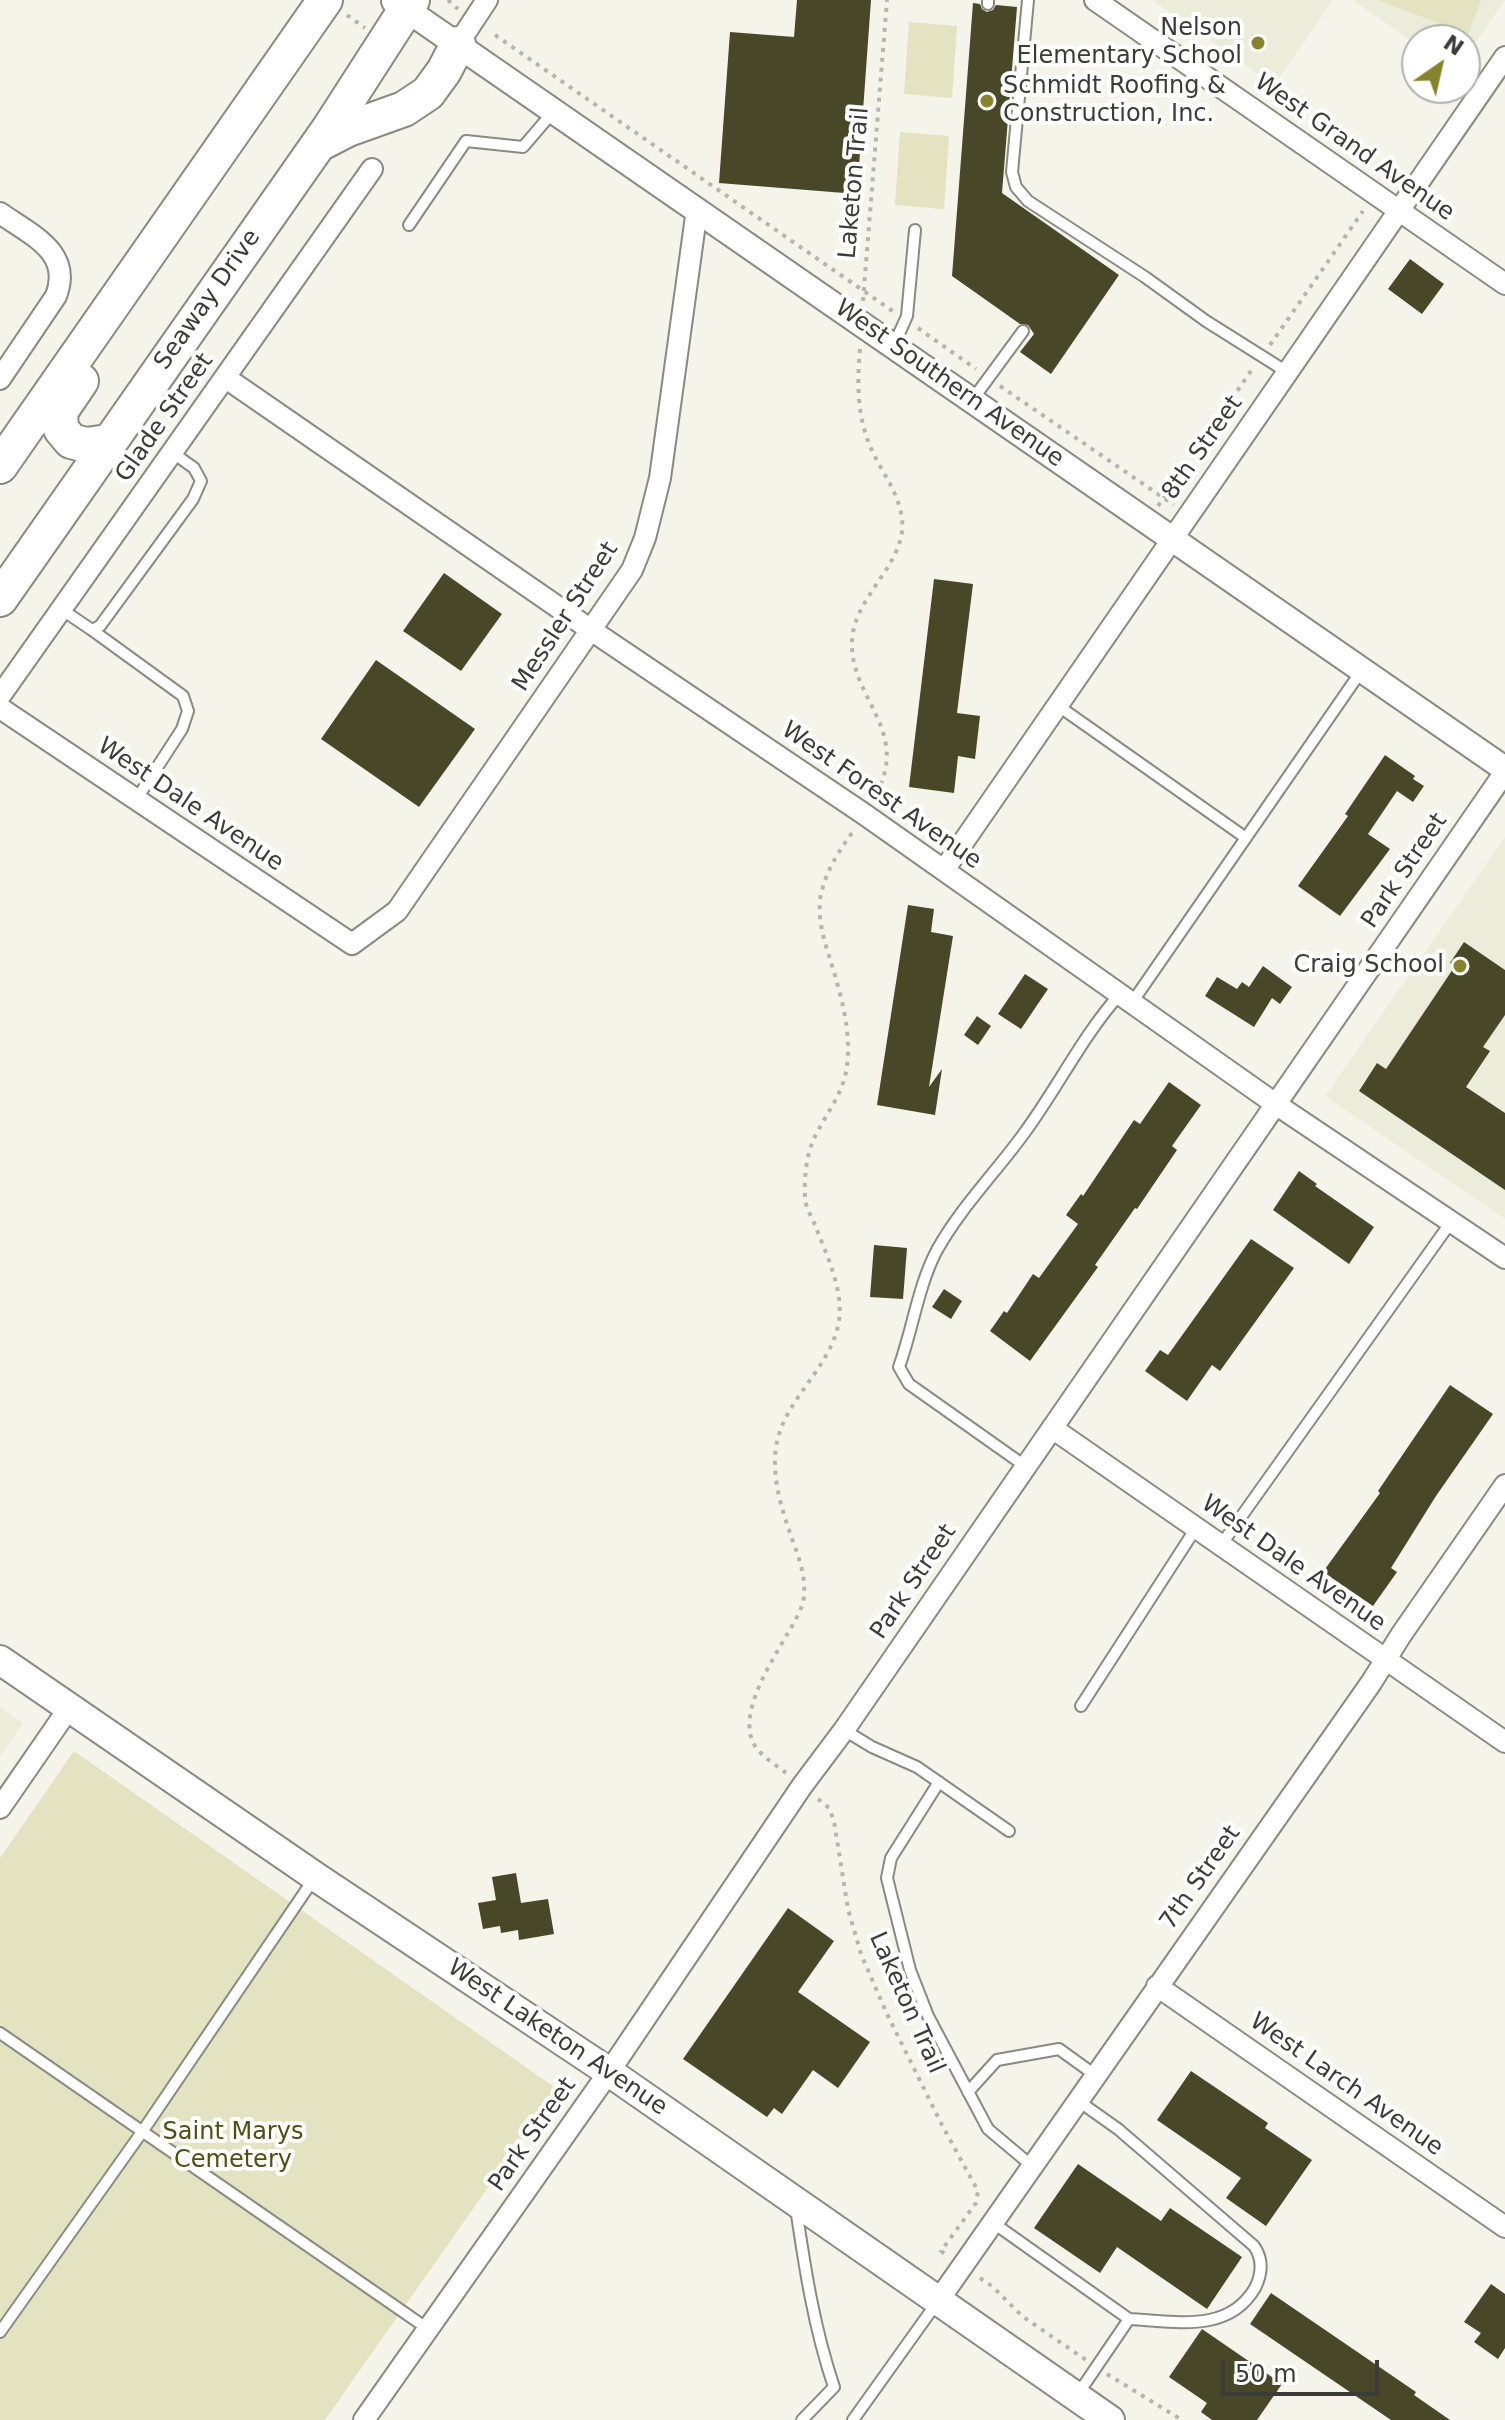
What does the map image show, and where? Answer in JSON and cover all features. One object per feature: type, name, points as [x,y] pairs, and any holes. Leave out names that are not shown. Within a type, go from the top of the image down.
[{"type":"highway","name":"Seaway Drive","points":[[0,599],[318,144],[404,3]]},
{"type":"highway","points":[[108,442],[86,445],[71,441],[61,429],[60,412],[307,54],[328,12]]},
{"type":"highway","points":[[0,466],[328,12]]},
{"type":"highway","points":[[318,144],[348,129],[404,109],[428,93],[458,44]]},
{"type":"main road","name":"West Laketon Avenue","points":[[0,1660],[316,1877],[609,2072],[1110,2420]]},
{"type":"street","points":[[458,44],[487,0]]},
{"type":"street","name":"West Grand Avenue","points":[[1095,0],[1505,284]]},
{"type":"street","name":"West Southern Avenue","points":[[404,3],[458,44],[1505,770]]},
{"type":"street","name":"8th Street","points":[[944,870],[1505,57]]},
{"type":"street","name":"Glade Street","points":[[0,696],[372,169]]},
{"type":"street","name":"Messler Street","points":[[352,944],[397,911],[632,570],[645,538],[660,478],[697,209]]},
{"type":"street","points":[[0,213],[44,244],[58,262],[60,274],[56,296],[0,379]]},
{"type":"street","name":"West Forest Avenue","points":[[226,378],[864,814],[1277,1105],[1504,1254]]},
{"type":"street","name":"West Dale Avenue","points":[[0,708],[352,944]]},
{"type":"street","name":"Park Street","points":[[364,2420],[609,2072],[802,1786],[844,1730],[1277,1105],[1505,770]]},
{"type":"street","name":"West Dale Avenue","points":[[1052,1428],[1505,1742]]},
{"type":"street","name":"7th Street","points":[[938,2301],[1371,1683],[1505,1485]]},
{"type":"street","points":[[3,1797],[69,1708]]},
{"type":"street","name":"West Larch Avenue","points":[[1157,1986],[1505,2227]]},
{"type":"lane","points":[[1028,0],[1012,172],[1016,187],[1028,201],[1287,372]]},
{"type":"lane","points":[[409,225],[466,141],[523,147],[554,110]]},
{"type":"lane","points":[[893,346],[906,320],[915,230]]},
{"type":"lane","points":[[972,400],[1023,331]]},
{"type":"lane","points":[[92,630],[100,626],[193,499],[201,481],[194,468],[173,453]]},
{"type":"lane","points":[[61,609],[183,696],[188,711],[182,729],[136,800]]},
{"type":"lane","points":[[1025,1466],[909,1384],[899,1367],[920,1292],[937,1251],[1026,1131],[1081,1044],[1125,999],[1246,838],[1362,670]]},
{"type":"lane","points":[[1057,705],[1246,838]]},
{"type":"lane","points":[[1221,1545],[1451,1222]]},
{"type":"lane","points":[[1081,1706],[1196,1528]]},
{"type":"lane","points":[[844,1730],[872,1747],[917,1767],[1009,1831]]},
{"type":"lane","points":[[939,1782],[891,1858],[887,1878],[910,1970],[928,2016],[988,2129],[1032,2166]]},
{"type":"lane","points":[[0,2332],[142,2132],[316,1877]]},
{"type":"lane","points":[[0,2033],[428,2329]]},
{"type":"lane","points":[[968,2092],[997,2060],[1059,2049],[1095,2075]]},
{"type":"lane","points":[[992,2222],[1129,2319],[1202,2322],[1238,2310],[1249,2297],[1258,2282],[1261,2267],[1260,2255],[1254,2246],[1118,2129],[1077,2100]]},
{"type":"lane","points":[[795,2202],[822,2353],[834,2387],[802,2420]]},
{"type":"lane","points":[[853,2420],[938,2301]]},
{"type":"lane","points":[[1076,2396],[1129,2319]]},
{"type":"path","points":[[448,0],[459,10]]},
{"type":"path","name":"Laketon Trail","points":[[887,0],[857,378],[861,418],[870,447],[901,512],[903,531],[896,553],[855,624],[852,641],[855,666],[882,727],[887,754],[881,786],[832,862],[820,900],[821,929],[846,1015],[848,1049],[846,1073],[837,1097],[812,1143],[805,1174],[805,1201],[833,1272],[839,1302],[838,1327],[828,1353],[789,1409],[776,1445],[778,1495],[800,1558],[805,1596],[796,1619],[759,1682],[750,1716],[752,1739],[765,1757],[829,1808],[834,1821],[848,1909],[861,1954],[887,2014],[978,2191],[976,2203],[941,2251],[993,2287],[1022,2316],[1145,2400],[1182,2420]]},
{"type":"path","points":[[328,12],[365,28]]},
{"type":"path","points":[[495,35],[1188,515]]},
{"type":"shaded area","name":"Nelson Elementary School","points":[[1152,0],[1333,0],[1274,85]]},
{"type":"shaded area","points":[[1353,0],[1505,0],[1481,34],[1481,24],[1401,24],[1401,34]]},
{"type":"shaded area","name":"Craig School","points":[[1505,837],[1505,1219],[1325,1096]]},
{"type":"shaded area","points":[[0,1707],[23,1723],[0,1756]]},
{"type":"green space","points":[[1377,0],[1481,0],[1472,24],[1441,24]]},
{"type":"green space","points":[[909,22],[957,26],[952,98],[904,94]]},
{"type":"green space","points":[[900,132],[949,136],[944,209],[895,205]]},
{"type":"green space","name":"Saint Marys Cemetery","points":[[74,1751],[557,2089],[325,2420],[0,2420],[0,1858]]},
{"type":"building","points":[[797,0],[871,0],[857,194],[719,183],[730,32],[794,37]]},
{"type":"building","name":"Schmidt Roofing & Construction, Inc.","points":[[973,3],[980,4],[987,12],[996,5],[1017,7],[1002,193],[1119,275],[1051,374],[1020,352],[1034,334],[1028,325],[1020,324],[952,276]]},
{"type":"building","points":[[1410,259],[1444,284],[1422,314],[1388,289]]},
{"type":"building","points":[[444,573],[502,614],[461,671],[403,631]]},
{"type":"building","points":[[934,579],[973,584],[957,713],[980,716],[975,759],[958,756],[954,793],[909,787]]},
{"type":"building","points":[[376,660],[475,729],[419,807],[321,739]]},
{"type":"building","points":[[1385,755],[1424,786],[1413,802],[1397,791],[1368,834],[1390,849],[1340,916],[1298,886],[1348,816],[1345,814]]},
{"type":"building","points":[[908,905],[934,909],[931,932],[953,936],[929,1087],[942,1069],[935,1115],[877,1105]]},
{"type":"building","points":[[1464,942],[1505,970],[1505,1015],[1483,1047],[1490,1051],[1466,1087],[1505,1113],[1505,1190],[1359,1091],[1377,1063],[1386,1069],[1455,966],[1450,963]]},
{"type":"building","points":[[1263,966],[1292,987],[1280,1004],[1272,998],[1254,1027],[1205,996],[1217,977],[1237,989],[1242,982],[1249,987]]},
{"type":"building","points":[[1025,974],[1048,989],[1021,1029],[998,1014]]},
{"type":"building","points":[[977,1016],[991,1026],[978,1045],[964,1035]]},
{"type":"building","points":[[1169,1082],[1201,1105],[1172,1146],[1177,1150],[1030,1361],[990,1331],[1004,1311],[1007,1313],[1033,1274],[1039,1278],[1078,1224],[1066,1215],[1081,1194],[1083,1196],[1134,1120],[1140,1124]]},
{"type":"building","points":[[1299,1171],[1317,1184],[1315,1186],[1374,1227],[1349,1264],[1273,1210]]},
{"type":"building","points":[[1251,1239],[1294,1268],[1220,1371],[1212,1365],[1187,1401],[1145,1371],[1160,1350],[1168,1355]]},
{"type":"building","points":[[874,1245],[907,1248],[903,1299],[870,1297]]},
{"type":"building","points":[[944,1289],[962,1301],[951,1319],[932,1307]]},
{"type":"building","points":[[1450,1385],[1493,1414],[1391,1568],[1397,1572],[1373,1606],[1323,1572],[1380,1493],[1378,1491]]},
{"type":"building","points":[[516,1873],[521,1903],[548,1899],[554,1934],[519,1940],[518,1930],[501,1933],[500,1926],[483,1929],[478,1903],[496,1900],[492,1877]]},
{"type":"building","points":[[788,1908],[834,1941],[798,1992],[870,2042],[838,2088],[813,2070],[782,2114],[774,2108],[767,2117],[683,2059]]},
{"type":"building","points":[[1191,2071],[1268,2123],[1265,2128],[1312,2160],[1266,2226],[1226,2198],[1241,2178],[1157,2120]]},
{"type":"building","points":[[1078,2164],[1161,2221],[1170,2208],[1242,2257],[1207,2309],[1117,2247],[1100,2273],[1034,2228]]},
{"type":"building","points":[[1491,2284],[1505,2294],[1505,2348],[1498,2359],[1474,2342],[1481,2333],[1464,2322]]},
{"type":"building","points":[[1271,2293],[1416,2392],[1414,2395],[1450,2420],[1391,2420],[1250,2324]]},
{"type":"building","points":[[1202,2329],[1282,2384],[1257,2420],[1212,2420],[1201,2412],[1207,2403],[1169,2377]]},
{"type":"place","name":"Nelson Elementary School","points":[[1258,43]]},
{"type":"place","name":"Schmidt Roofing & Construction, Inc.","points":[[987,101]]},
{"type":"place","name":"Craig School","points":[[1460,966]]}]
